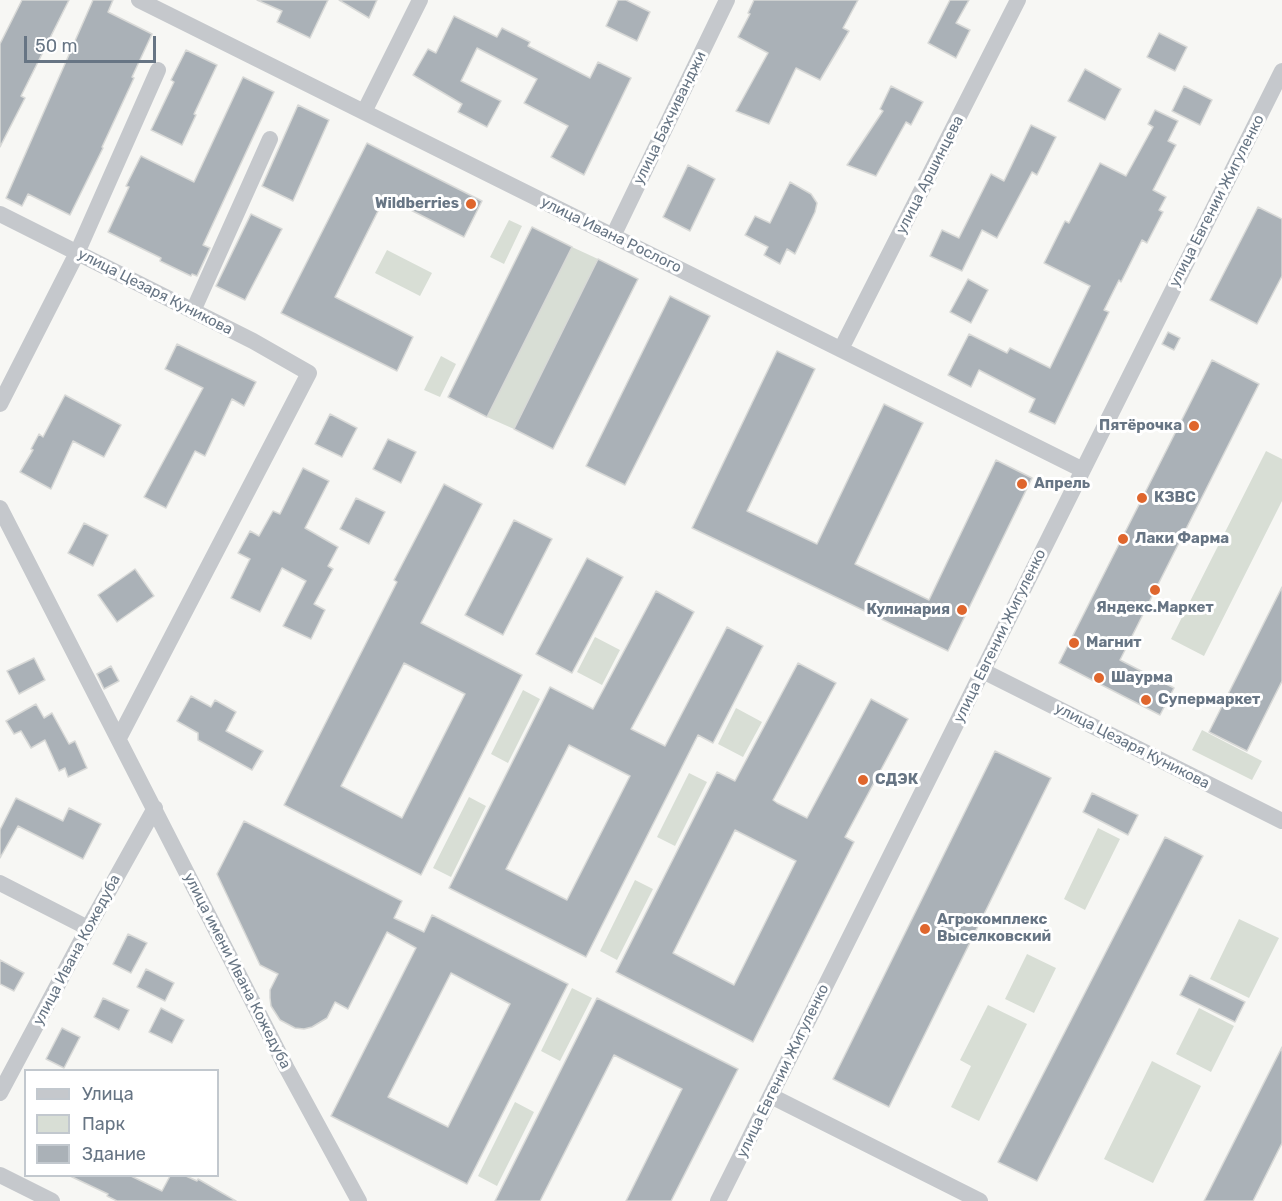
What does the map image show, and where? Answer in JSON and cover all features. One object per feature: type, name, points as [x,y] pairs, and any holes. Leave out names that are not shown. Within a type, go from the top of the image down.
[{"type":"street","name":"улица Ивана Рослого","points":[[140,0],[1083,470]]},
{"type":"street","points":[[364,112],[420,0]]},
{"type":"street","name":"улица Бахчиванджи","points":[[613,236],[727,0]]},
{"type":"street","name":"улица Аршинцева","points":[[841,349],[1018,0]]},
{"type":"street","points":[[0,404],[77,253],[158,70]]},
{"type":"street","name":"улица Евгении Жигуленко","points":[[718,1201],[1282,71]]},
{"type":"street","points":[[192,311],[270,139]]},
{"type":"street","name":"улица Цезаря Куникова","points":[[0,214],[253,341],[309,373],[119,738]]},
{"type":"street","name":"улица имени Ивана Кожедуба","points":[[0,508],[286,1067],[359,1201]]},
{"type":"street","name":"улица Цезаря Куникова","points":[[983,671],[1282,821]]},
{"type":"street","name":"улица Ивана Кожедуба","points":[[0,1093],[154,808]]},
{"type":"street","points":[[0,883],[88,928]]},
{"type":"street","points":[[771,1096],[980,1201]]},
{"type":"street","points":[[0,1175],[52,1201]]},
{"type":"green space","points":[[509,220],[522,226],[504,264],[490,257]]},
{"type":"green space","points":[[572,247],[598,259],[514,429],[487,417]]},
{"type":"green space","points":[[387,250],[432,273],[420,296],[375,273]]},
{"type":"green space","points":[[441,356],[456,364],[440,397],[424,390]]},
{"type":"green space","points":[[1266,451],[1282,459],[1282,501],[1204,656],[1171,639]]},
{"type":"green space","points":[[595,637],[620,650],[602,685],[577,672]]},
{"type":"green space","points":[[523,690],[540,699],[508,763],[491,754]]},
{"type":"green space","points":[[736,708],[762,722],[743,757],[718,744]]},
{"type":"green space","points":[[1202,730],[1262,761],[1252,780],[1192,750]]},
{"type":"green space","points":[[689,773],[707,782],[675,846],[657,837]]},
{"type":"green space","points":[[469,797],[486,806],[451,877],[433,868]]},
{"type":"green space","points":[[1098,828],[1120,839],[1085,910],[1064,899]]},
{"type":"green space","points":[[635,880],[653,889],[617,960],[600,951]]},
{"type":"green space","points":[[1239,919],[1279,938],[1249,998],[1210,979]]},
{"type":"green space","points":[[1027,954],[1056,968],[1034,1013],[1005,999]]},
{"type":"green space","points":[[572,988],[592,998],[560,1061],[541,1051]]},
{"type":"green space","points":[[988,1005],[1027,1024],[979,1121],[951,1107],[971,1066],[960,1060]]},
{"type":"green space","points":[[1199,1008],[1234,1026],[1211,1072],[1176,1054]]},
{"type":"green space","points":[[1152,1061],[1201,1086],[1153,1183],[1104,1159]]},
{"type":"green space","points":[[515,1102],[534,1112],[497,1186],[478,1176]]},
{"type":"building","points":[[22,0],[69,0],[21,96],[25,98],[0,147],[0,44]]},
{"type":"building","points":[[93,0],[113,0],[108,12],[152,34],[103,148],[70,215],[28,194],[22,206],[6,198]]},
{"type":"building","points":[[257,0],[328,0],[310,38],[277,22],[282,11]]},
{"type":"building","points":[[339,0],[377,0],[369,18]]},
{"type":"building","points":[[618,0],[626,0],[650,12],[637,41],[606,26]]},
{"type":"building","points":[[754,0],[858,0],[843,28],[849,31],[820,80],[796,68],[769,124],[736,111],[768,53],[738,37],[750,14],[748,13]]},
{"type":"building","points":[[950,0],[969,0],[956,23],[970,30],[956,58],[928,43]]},
{"type":"building","points":[[454,16],[497,37],[502,28],[530,42],[528,46],[590,78],[598,62],[631,78],[584,175],[551,157],[568,126],[524,103],[537,79],[477,48],[461,81],[501,101],[487,127],[458,112],[462,104],[413,75],[428,49],[436,53]]},
{"type":"building","points":[[1159,33],[1187,47],[1175,71],[1147,57]]},
{"type":"building","points":[[186,50],[217,65],[182,145],[151,130],[174,82],[171,80]]},
{"type":"building","points":[[1085,69],[1121,89],[1105,120],[1068,101]]},
{"type":"building","points":[[243,77],[274,92],[203,245],[210,248],[197,276],[192,274],[191,276],[160,261],[161,258],[108,232],[129,187],[126,186],[141,156],[194,182]]},
{"type":"building","points":[[891,86],[923,102],[911,125],[906,122],[876,176],[847,165],[883,111],[880,109]]},
{"type":"building","points":[[1184,86],[1212,100],[1200,125],[1172,111]]},
{"type":"building","points":[[298,105],[329,120],[293,201],[262,186]]},
{"type":"building","points":[[1155,110],[1178,121],[1168,141],[1176,145],[1153,190],[1166,197],[1159,210],[1163,212],[1147,243],[1142,240],[1121,282],[1119,280],[1104,310],[1109,312],[1055,424],[1029,412],[1035,399],[979,370],[971,387],[948,375],[969,334],[1007,353],[1010,348],[1050,368],[1090,286],[1044,263],[1065,221],[1069,223],[1100,163],[1126,176],[1153,127],[1148,124]]},
{"type":"building","points":[[1031,125],[1056,137],[1037,175],[1032,172],[997,238],[982,230],[962,271],[930,256],[942,230],[959,238],[991,174],[1004,181]]},
{"type":"building","points":[[367,143],[482,201],[464,237],[385,197],[335,297],[413,337],[397,371],[281,313]]},
{"type":"building","points":[[688,165],[715,179],[690,231],[663,217]]},
{"type":"building","points":[[790,182],[811,194],[817,203],[795,254],[787,249],[780,264],[764,255],[768,247],[745,235],[755,216],[770,223]]},
{"type":"building","points":[[1258,207],[1282,219],[1282,276],[1257,324],[1210,300]]},
{"type":"building","points":[[251,214],[282,229],[245,300],[216,286]]},
{"type":"building","points":[[532,227],[572,247],[487,417],[448,397]]},
{"type":"building","points":[[598,259],[638,279],[553,449],[514,429]]},
{"type":"building","points":[[968,279],[988,290],[971,323],[950,312]]},
{"type":"building","points":[[670,296],[710,316],[625,485],[586,466]]},
{"type":"building","points":[[1168,332],[1180,338],[1174,350],[1162,344]]},
{"type":"building","points":[[177,344],[256,382],[244,406],[232,399],[205,456],[195,451],[166,508],[144,497],[203,388],[165,369]]},
{"type":"building","points":[[777,351],[815,369],[747,511],[817,544],[884,404],[923,423],[855,564],[929,600],[996,460],[1032,478],[948,651],[692,528]]},
{"type":"building","points":[[1212,360],[1259,384],[1120,660],[1174,688],[1160,715],[1059,663]]},
{"type":"building","points":[[65,395],[121,425],[104,457],[73,441],[51,489],[20,472],[39,434],[43,437]]},
{"type":"building","points":[[330,414],[357,428],[342,457],[315,444]]},
{"type":"building","points":[[388,439],[416,452],[401,483],[373,469]]},
{"type":"building","points":[[303,468],[329,481],[305,528],[338,547],[328,566],[333,569],[314,604],[325,610],[311,639],[283,626],[306,581],[282,568],[260,612],[231,598],[250,559],[238,553],[250,531],[259,536],[273,511],[280,514]]},
{"type":"building","points":[[444,484],[482,504],[421,623],[522,675],[421,875],[284,805],[397,582],[394,580]],"holes":[[[404,663],[465,694],[402,818],[341,786]]]},
{"type":"building","points":[[356,498],[385,512],[369,544],[340,529]]},
{"type":"building","points":[[514,520],[552,539],[503,635],[465,615]]},
{"type":"building","points":[[84,523],[108,535],[93,566],[68,553]]},
{"type":"building","points":[[587,558],[623,577],[572,673],[536,654]]},
{"type":"building","points":[[135,569],[154,596],[117,622],[98,595]]},
{"type":"building","points":[[1282,587],[1282,681],[1247,751],[1209,732]]},
{"type":"building","points":[[656,591],[694,612],[631,729],[665,746],[727,627],[763,646],[713,743],[698,735],[586,957],[449,888],[550,687],[593,709]],"holes":[[[569,745],[630,776],[567,900],[506,869]]]},
{"type":"building","points":[[34,658],[45,680],[19,694],[7,671]]},
{"type":"building","points":[[798,663],[836,683],[773,800],[777,803],[807,818],[871,699],[908,719],[845,837],[854,842],[753,1042],[616,972],[717,772],[735,781]],"holes":[[[735,830],[796,861],[734,985],[673,953]]]},
{"type":"building","points":[[111,666],[119,681],[104,689],[97,674]]},
{"type":"building","points":[[191,696],[211,707],[215,700],[236,712],[226,731],[263,751],[252,770],[198,740],[198,733],[177,721]]},
{"type":"building","points":[[36,704],[44,718],[52,713],[69,744],[75,741],[87,768],[68,777],[65,768],[59,771],[45,740],[31,748],[21,731],[14,734],[6,721]]},
{"type":"building","points":[[995,751],[1051,778],[889,1107],[833,1079]]},
{"type":"building","points":[[1092,793],[1138,815],[1128,835],[1083,812]]},
{"type":"building","points":[[16,798],[63,821],[69,808],[101,824],[83,859],[18,826],[0,858],[0,830]]},
{"type":"building","points":[[244,821],[402,901],[394,918],[424,932],[432,915],[568,984],[467,1184],[331,1116],[416,948],[387,932],[348,1009],[335,1002],[327,1018],[312,1027],[295,1028],[280,1020],[271,1006],[270,990],[278,974],[260,965],[217,874]],"holes":[[[451,973],[510,1004],[448,1127],[388,1097]]]},
{"type":"building","points":[[1165,837],[1203,856],[1037,1181],[998,1162]]},
{"type":"building","points":[[128,934],[147,943],[131,973],[113,964]]},
{"type":"building","points":[[0,960],[24,973],[14,991],[0,984]]},
{"type":"building","points":[[146,969],[174,983],[165,1001],[137,987]]},
{"type":"building","points":[[1190,975],[1245,1002],[1235,1022],[1180,995]]},
{"type":"building","points":[[103,998],[129,1010],[119,1030],[94,1017]]},
{"type":"building","points":[[597,998],[738,1069],[671,1201],[626,1201],[682,1089],[614,1055],[540,1201],[495,1201]]},
{"type":"building","points":[[161,1008],[184,1020],[172,1043],[149,1032]]},
{"type":"building","points":[[62,1028],[80,1037],[64,1068],[46,1059]]},
{"type":"building","points":[[1282,1047],[1282,1143],[1253,1201],[1204,1201]]},
{"type":"building","points":[[72,1177],[133,1177],[162,1191],[169,1177],[188,1177],[197,1181],[198,1179],[236,1201],[117,1201],[107,1196],[108,1194]]},
{"type":"place","name":"Wildberries","points":[[471,204]]},
{"type":"place","name":"Пятёрочка","points":[[1194,426]]},
{"type":"place","name":"Апрель","points":[[1022,484]]},
{"type":"place","name":"КЗВС","points":[[1142,498]]},
{"type":"place","name":"Лаки Фарма","points":[[1123,539]]},
{"type":"place","name":"Яндекс.Маркет","points":[[1155,590]]},
{"type":"place","name":"Кулинария","points":[[962,610]]},
{"type":"place","name":"Магнит","points":[[1074,643]]},
{"type":"place","name":"Шаурма","points":[[1099,678]]},
{"type":"place","name":"Супермаркет","points":[[1146,700]]},
{"type":"place","name":"СДЭК","points":[[863,780]]},
{"type":"place","name":"Агрокомплекс Выселковский","points":[[925,929]]}]
